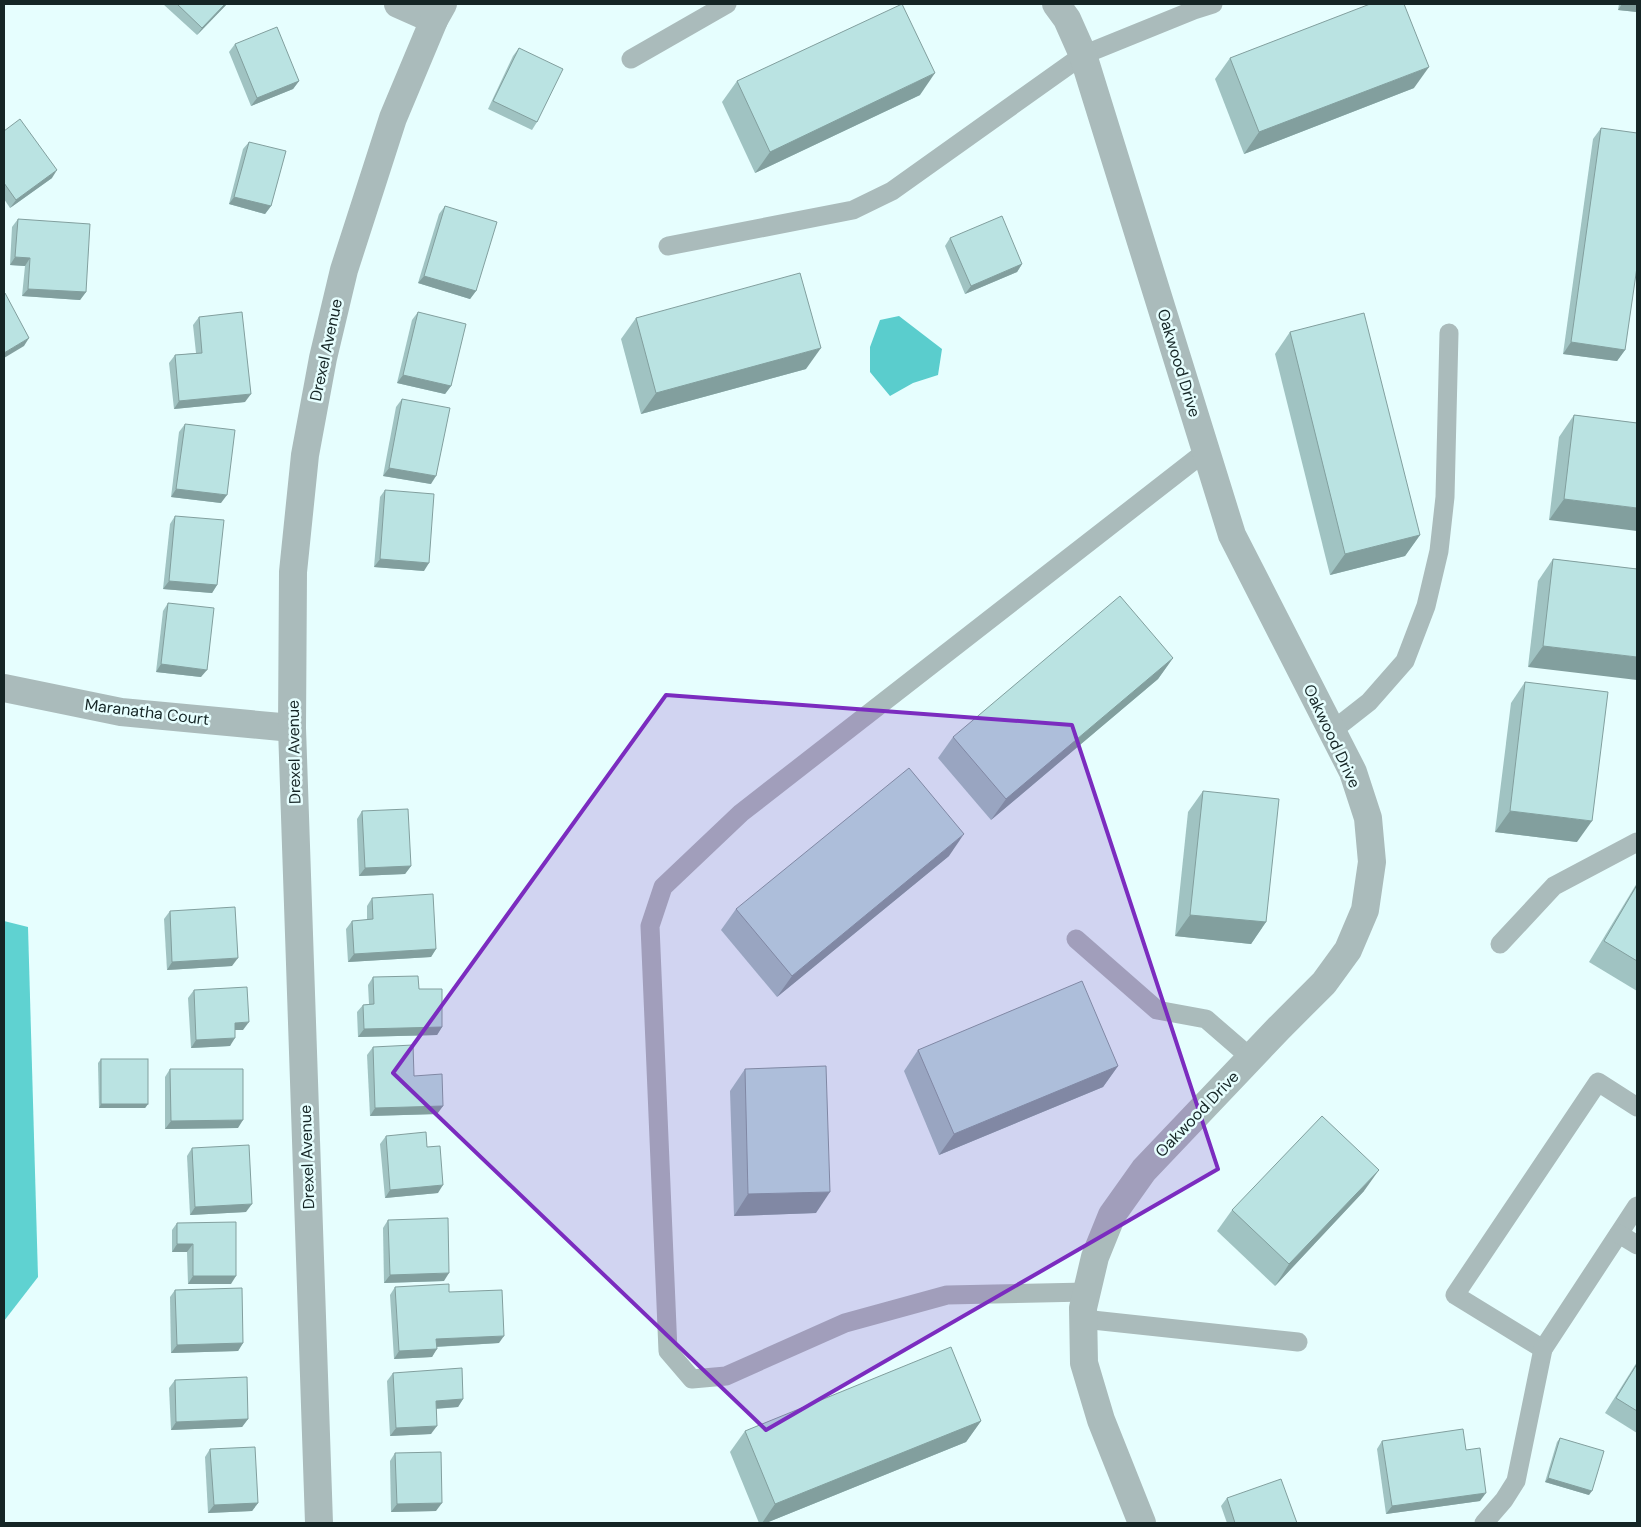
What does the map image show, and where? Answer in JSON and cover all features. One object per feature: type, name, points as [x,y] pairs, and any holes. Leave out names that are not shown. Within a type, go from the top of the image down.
[{"type":"street","points":[[398,4],[439,12]]},
{"type":"street","name":"Oakwood Drive","points":[[1056,4],[1067,19],[1083,55],[1232,535],[1353,772],[1368,818],[1372,862],[1365,910],[1348,950],[1324,983],[1144,1170],[1112,1215],[1095,1257],[1083,1308],[1084,1363],[1101,1420],[1142,1523]]},
{"type":"street","name":"Drexel Avenue","points":[[319,1523],[292,728],[293,572],[305,455],[323,358],[344,270],[390,127],[439,12]]},
{"type":"street","name":"Maranatha Court","points":[[4,688],[121,712],[292,728]]},
{"type":"lane","points":[[630,59],[727,4]]},
{"type":"lane","points":[[668,246],[853,210],[892,191],[1083,55],[1194,10],[1214,4]]},
{"type":"lane","points":[[1332,731],[1369,702],[1405,661],[1426,606],[1439,551],[1444,497],[1449,333]]},
{"type":"lane","points":[[1087,1292],[947,1295],[845,1323],[726,1376],[692,1380],[668,1351],[650,926],[663,887],[741,813],[1206,451]]},
{"type":"lane","points":[[1500,944],[1554,886],[1637,842]]},
{"type":"lane","points":[[1076,939],[1157,1010],[1206,1019],[1251,1058]]},
{"type":"lane","points":[[1543,1349],[1455,1295],[1598,1082],[1637,1107]]},
{"type":"lane","points":[[1484,1523],[1504,1500],[1516,1480],[1543,1349],[1637,1206]]},
{"type":"lane","points":[[1619,1234],[1637,1245]]},
{"type":"lane","points":[[1083,1319],[1298,1342]]},
{"type":"highlighted area","points":[[666,695],[1072,725],[1218,1169],[766,1430],[393,1073]]},
{"type":"shaded area","points":[[899,316],[942,349],[938,375],[913,383],[890,396],[870,372],[870,347],[880,320]]},
{"type":"shaded area","points":[[4,921],[28,927],[38,1277],[4,1321]]},
{"type":"building","points":[[177,4],[225,4],[202,28]]},
{"type":"building","points":[[902,4],[935,73],[770,152],[737,81]]},
{"type":"building","points":[[1370,4],[1404,4],[1429,67],[1259,132],[1230,58]]},
{"type":"building","points":[[277,27],[299,81],[257,98],[235,44]]},
{"type":"building","points":[[519,48],[563,69],[537,122],[493,101]]},
{"type":"building","points":[[20,119],[57,170],[16,200],[4,183],[4,131]]},
{"type":"building","points":[[1601,128],[1637,133],[1637,267],[1625,350],[1571,342]]},
{"type":"building","points":[[249,142],[286,151],[271,206],[234,197]]},
{"type":"building","points":[[445,206],[497,222],[476,291],[424,276]]},
{"type":"building","points":[[1002,216],[1022,264],[971,286],[950,238]]},
{"type":"building","points":[[18,219],[90,224],[86,292],[28,289],[30,258],[15,257]]},
{"type":"building","points":[[800,273],[821,348],[656,393],[636,318]]},
{"type":"building","points":[[4,294],[29,338],[4,353]]},
{"type":"building","points":[[242,312],[251,394],[179,401],[175,355],[202,353],[199,317]]},
{"type":"building","points":[[418,312],[466,324],[451,386],[403,375]]},
{"type":"building","points":[[1364,313],[1420,535],[1345,554],[1290,332]]},
{"type":"building","points":[[402,399],[450,408],[436,476],[389,468]]},
{"type":"building","points":[[1574,415],[1637,423],[1637,508],[1564,499]]},
{"type":"building","points":[[185,424],[235,430],[227,495],[176,489]]},
{"type":"building","points":[[385,490],[434,494],[429,563],[380,559]]},
{"type":"building","points":[[175,516],[224,520],[217,585],[169,581]]},
{"type":"building","points":[[1553,559],[1637,569],[1637,657],[1543,646]]},
{"type":"building","points":[[1120,596],[1173,658],[1006,799],[953,737]]},
{"type":"building","points":[[168,603],[214,608],[207,670],[161,664]]},
{"type":"building","points":[[1525,682],[1608,692],[1592,821],[1510,811]]},
{"type":"building","points":[[909,768],[964,834],[792,976],[736,909]]},
{"type":"building","points":[[1203,791],[1279,799],[1266,922],[1190,915]]},
{"type":"building","points":[[408,809],[411,866],[365,868],[362,811]]},
{"type":"building","points":[[1637,885],[1637,961],[1604,941]]},
{"type":"building","points":[[433,894],[436,949],[354,954],[352,921],[373,919],[372,898]]},
{"type":"building","points":[[235,907],[238,958],[172,962],[170,911]]},
{"type":"building","points":[[418,976],[419,989],[442,989],[442,1027],[364,1029],[363,1005],[374,1004],[373,977]]},
{"type":"building","points":[[1082,981],[1118,1066],[954,1134],[918,1050]]},
{"type":"building","points":[[247,987],[249,1022],[235,1023],[235,1038],[196,1040],[194,990]]},
{"type":"building","points":[[413,1045],[414,1076],[442,1074],[443,1106],[375,1108],[373,1047]]},
{"type":"building","points":[[101,1059],[148,1059],[148,1104],[101,1104]]},
{"type":"building","points":[[826,1066],[830,1192],[748,1194],[745,1069]]},
{"type":"building","points":[[170,1069],[243,1069],[243,1120],[171,1121]]},
{"type":"building","points":[[1322,1116],[1379,1170],[1289,1264],[1232,1210]]},
{"type":"building","points":[[426,1132],[427,1147],[440,1146],[443,1185],[390,1190],[386,1136]]},
{"type":"building","points":[[249,1145],[252,1204],[195,1207],[192,1148]]},
{"type":"building","points":[[448,1218],[449,1273],[390,1275],[388,1220]]},
{"type":"building","points":[[236,1222],[236,1276],[193,1276],[193,1244],[177,1244],[177,1223]]},
{"type":"building","points":[[449,1284],[449,1292],[502,1290],[504,1336],[436,1339],[437,1349],[399,1351],[395,1287]]},
{"type":"building","points":[[242,1288],[243,1343],[177,1345],[175,1290]]},
{"type":"building","points":[[951,1347],[981,1421],[775,1504],[745,1431]]},
{"type":"building","points":[[1637,1364],[1637,1411],[1616,1398]]},
{"type":"building","points":[[462,1368],[463,1399],[436,1401],[437,1426],[396,1428],[393,1373]]},
{"type":"building","points":[[247,1377],[248,1419],[176,1422],[175,1380]]},
{"type":"building","points":[[1463,1429],[1466,1450],[1480,1448],[1486,1493],[1392,1506],[1382,1441]]},
{"type":"building","points":[[1560,1438],[1604,1451],[1592,1491],[1548,1478]]},
{"type":"building","points":[[255,1447],[258,1503],[214,1505],[210,1449]]},
{"type":"building","points":[[441,1452],[442,1503],[397,1504],[395,1453]]},
{"type":"building","points":[[1281,1479],[1297,1523],[1235,1523],[1227,1498]]}]
